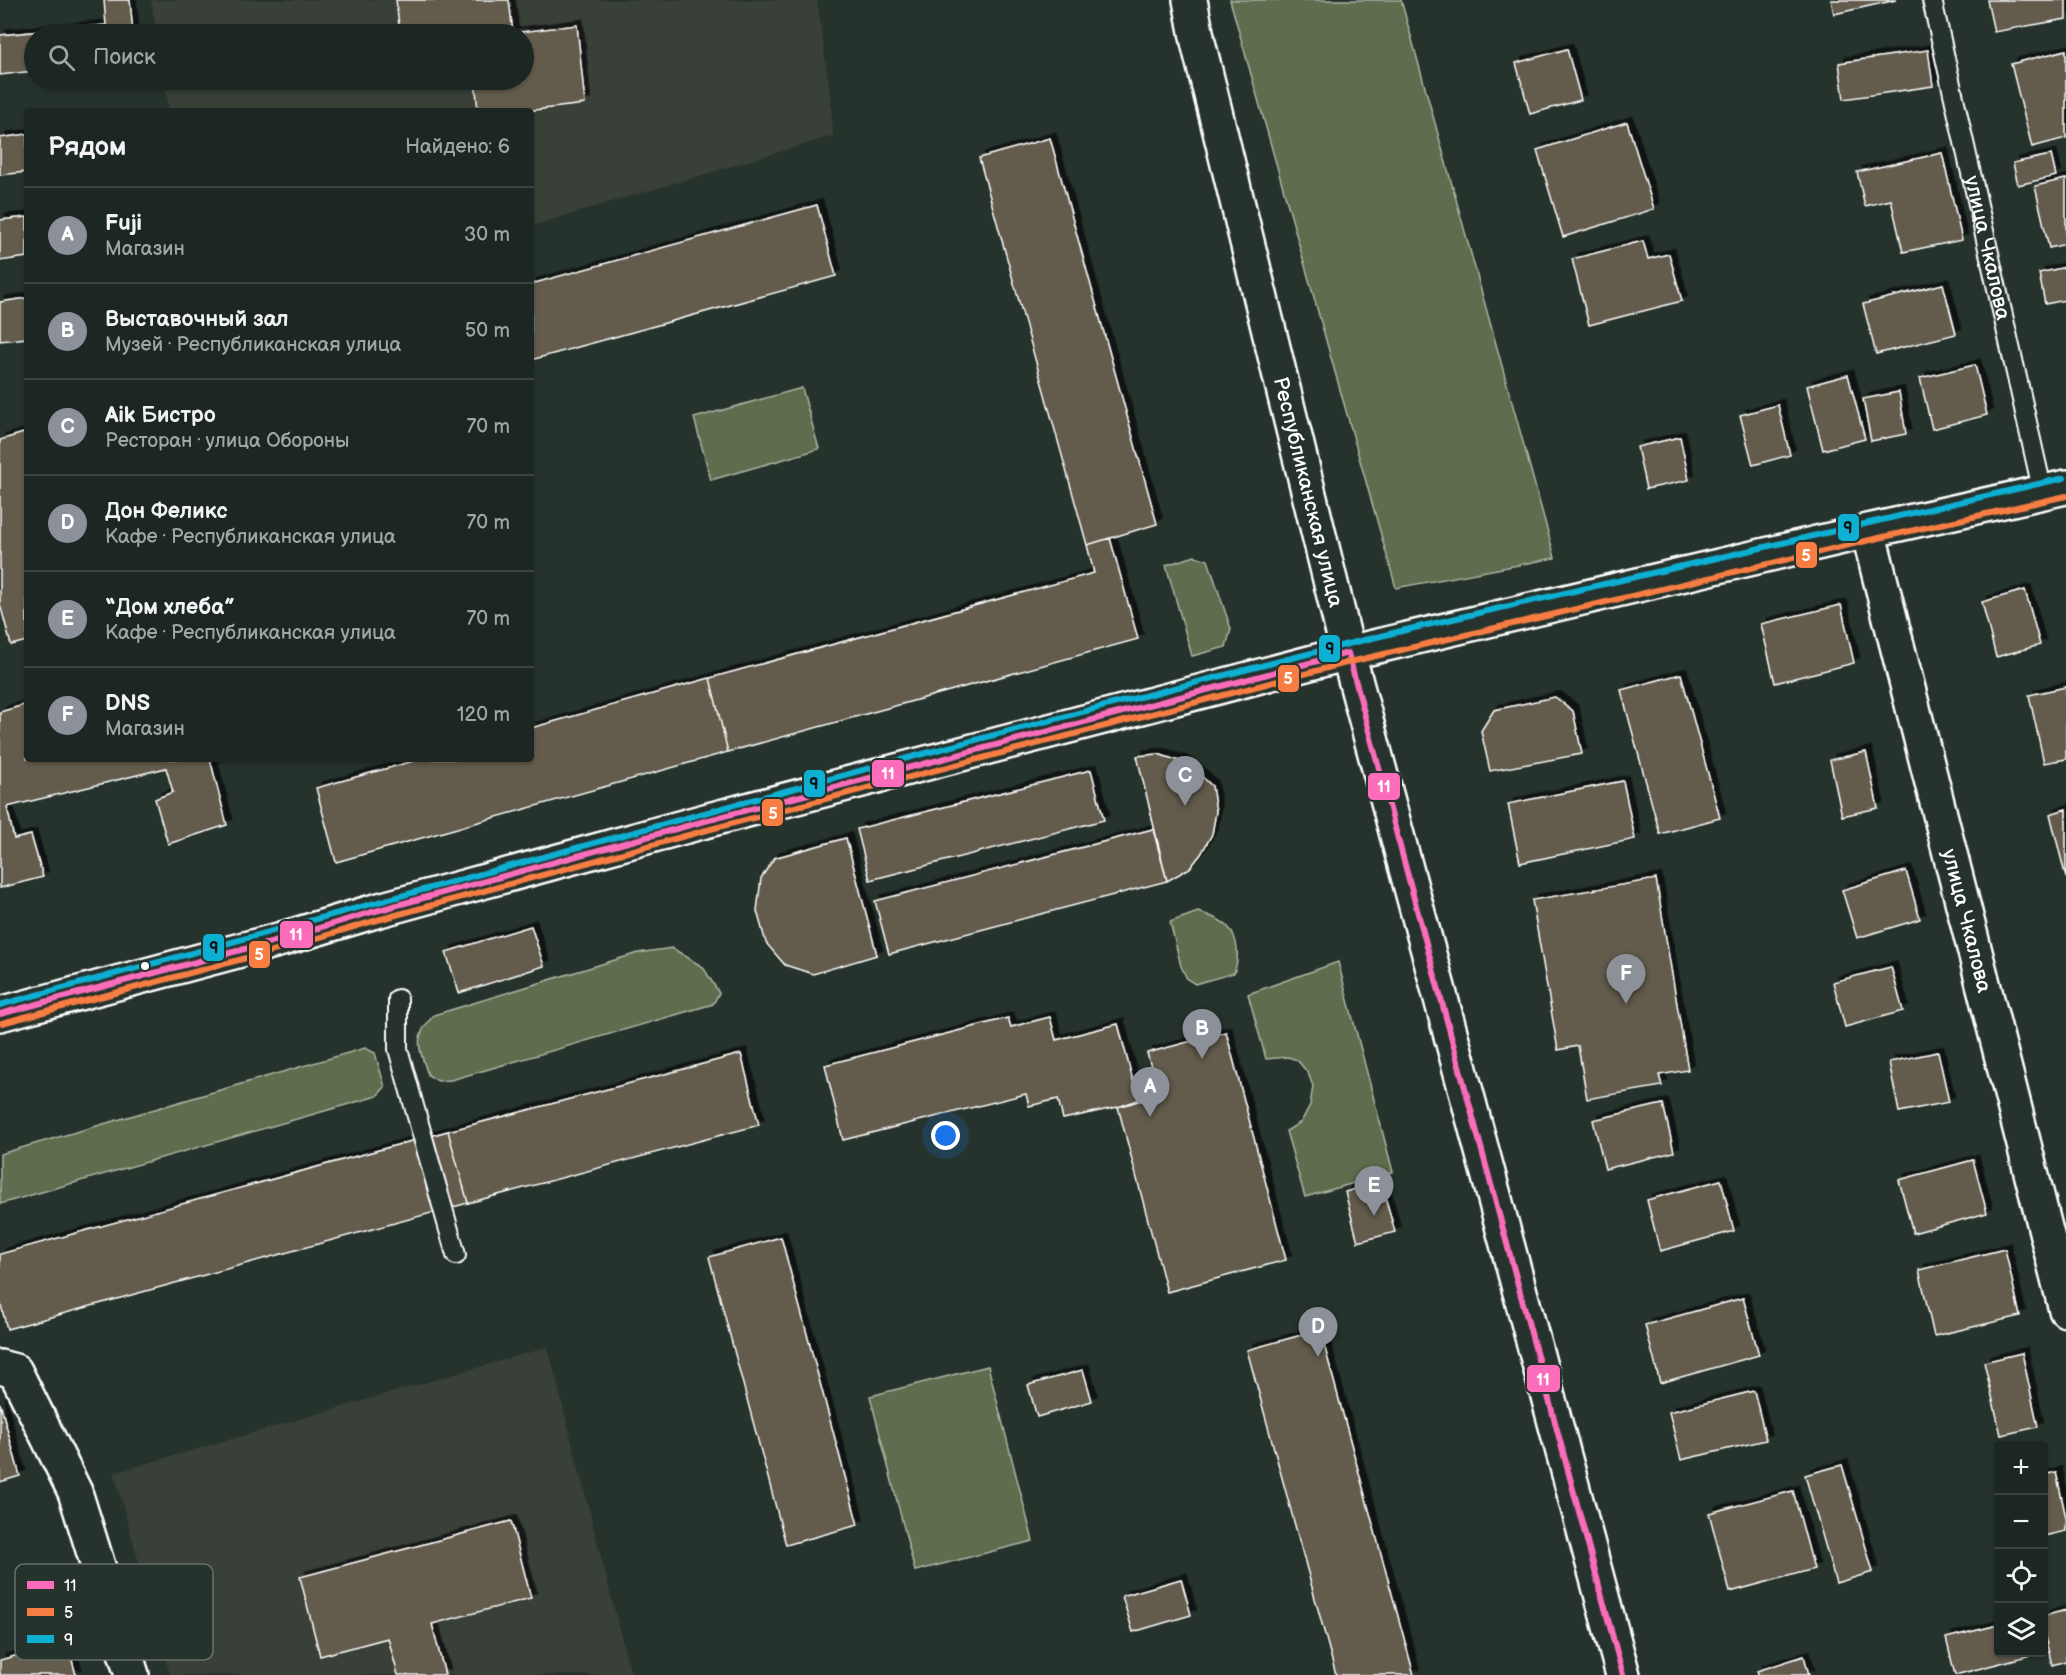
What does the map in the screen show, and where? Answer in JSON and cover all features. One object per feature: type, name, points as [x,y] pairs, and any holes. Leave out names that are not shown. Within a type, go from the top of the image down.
[{"type":"street","name":"Республиканская улица","points":[[1190,0],[1198,42],[1348,654],[1623,1675]]},
{"type":"street","points":[[0,1014],[282,939],[715,818],[1348,654],[1868,531],[2054,490]]},
{"type":"street","name":"улица Чкалова","points":[[1868,531],[2066,1310]]},
{"type":"street","points":[[0,1367],[15,1371],[75,1492],[97,1564]]},
{"type":"street","points":[[127,1660],[132,1675]]},
{"type":"lane","name":"улица Чкалова","points":[[1932,0],[2054,490]]},
{"type":"lane","points":[[398,999],[398,1049],[456,1255]]},
{"type":"shaded area","points":[[151,0],[817,0],[830,92],[833,136],[534,225],[534,108],[169,108],[166,90],[534,90],[534,24],[155,24]]},
{"type":"shaded area","points":[[548,1347],[631,1675],[170,1675],[166,1660],[213,1660],[213,1564],[139,1564],[114,1473]]},
{"type":"green space","points":[[1230,0],[1401,0],[1555,558],[1396,588]]},
{"type":"green space","points":[[802,388],[819,449],[711,480],[694,418]]},
{"type":"green space","points":[[1195,556],[1208,560],[1231,629],[1226,647],[1192,656],[1166,565]]},
{"type":"green space","points":[[1198,912],[1225,924],[1232,932],[1236,943],[1237,962],[1234,973],[1195,984],[1187,979],[1181,966],[1170,922]]},
{"type":"green space","points":[[672,948],[703,967],[719,993],[713,1004],[451,1080],[438,1081],[428,1075],[419,1043],[423,1030],[434,1015],[638,953]]},
{"type":"green space","points":[[1338,962],[1393,1172],[1305,1197],[1286,1131],[1301,1122],[1310,1105],[1313,1086],[1308,1073],[1297,1060],[1288,1057],[1266,1059],[1248,994]]},
{"type":"green space","points":[[365,1048],[375,1053],[385,1087],[377,1096],[0,1204],[0,1154]]},
{"type":"green space","points":[[988,1366],[1033,1541],[915,1571],[870,1396]]},
{"type":"building","points":[[104,0],[130,0],[132,24],[106,24]]},
{"type":"building","points":[[396,0],[509,0],[512,24],[399,24]]},
{"type":"building","points":[[1831,0],[1896,0],[1834,14]]},
{"type":"building","points":[[1987,0],[2066,0],[2066,19],[1994,32]]},
{"type":"building","points":[[577,25],[585,104],[534,110],[534,108],[478,108],[476,90],[534,90],[534,30]]},
{"type":"building","points":[[24,33],[24,72],[0,75],[0,35]]},
{"type":"building","points":[[1567,49],[1581,100],[1530,114],[1516,63]]},
{"type":"building","points":[[1928,50],[1933,86],[1844,99],[1839,63]]},
{"type":"building","points":[[2066,50],[2066,138],[2032,147],[2011,64]]},
{"type":"building","points":[[1627,122],[1654,209],[1563,237],[1537,150]]},
{"type":"building","points":[[24,134],[24,172],[0,175],[0,138]]},
{"type":"building","points":[[1050,138],[1157,524],[1087,545],[979,158]]},
{"type":"building","points":[[1942,153],[1962,240],[1903,252],[1891,200],[1865,206],[1857,172]]},
{"type":"building","points":[[2051,155],[2056,176],[2018,185],[2013,163]]},
{"type":"building","points":[[2066,179],[2066,244],[2049,248],[2035,186]]},
{"type":"building","points":[[817,205],[836,276],[534,359],[534,283]]},
{"type":"building","points":[[24,217],[24,257],[0,261],[0,220]]},
{"type":"building","points":[[1643,241],[1648,259],[1669,254],[1682,301],[1589,325],[1572,259]]},
{"type":"building","points":[[2066,267],[2066,300],[2045,304],[2039,273]]},
{"type":"building","points":[[1943,284],[1956,334],[1876,354],[1863,304]]},
{"type":"building","points":[[24,298],[24,338],[0,341],[0,302]]},
{"type":"building","points":[[1975,365],[1987,415],[1932,429],[1920,378]]},
{"type":"building","points":[[1848,375],[1865,439],[1823,450],[1807,386]]},
{"type":"building","points":[[1899,392],[1906,434],[1871,441],[1863,399]]},
{"type":"building","points":[[1778,405],[1790,455],[1753,465],[1740,415]]},
{"type":"building","points":[[24,433],[24,642],[11,645],[0,604],[0,440]]},
{"type":"building","points":[[1680,437],[1689,480],[1646,489],[1637,447]]},
{"type":"building","points":[[1110,538],[1138,639],[728,752],[710,678],[1094,573],[1087,545]]},
{"type":"building","points":[[2025,590],[2040,645],[1996,657],[1982,602]]},
{"type":"building","points":[[1841,605],[1854,663],[1775,683],[1761,624]]},
{"type":"building","points":[[1681,674],[1720,818],[1660,834],[1621,690]]},
{"type":"building","points":[[710,678],[728,752],[336,862],[316,788],[410,762],[534,762],[534,727]]},
{"type":"building","points":[[2066,687],[2066,759],[2044,763],[2029,695]]},
{"type":"building","points":[[1555,697],[1573,711],[1582,754],[1490,771],[1481,731],[1494,710]]},
{"type":"building","points":[[24,705],[24,762],[211,762],[227,825],[168,844],[155,799],[173,792],[166,768],[7,807],[14,839],[31,835],[43,877],[0,888],[0,712]]},
{"type":"building","points":[[1866,752],[1878,808],[1842,816],[1830,760]]},
{"type":"building","points":[[1158,754],[1182,762],[1212,786],[1216,812],[1212,834],[1201,854],[1190,868],[1167,881],[1137,756]]},
{"type":"building","points":[[1091,770],[1104,820],[870,880],[857,829]]},
{"type":"building","points":[[1623,781],[1635,839],[1520,863],[1508,804]]},
{"type":"building","points":[[2066,809],[2066,878],[2050,814]]},
{"type":"building","points":[[1153,829],[1167,881],[889,954],[875,901]]},
{"type":"building","points":[[846,838],[877,955],[813,974],[785,965],[766,943],[757,911],[761,878],[774,858]]},
{"type":"building","points":[[1906,871],[1920,919],[1857,938],[1842,890]]},
{"type":"building","points":[[1656,879],[1688,1070],[1659,1075],[1662,1086],[1587,1099],[1578,1046],[1558,1050],[1532,900]]},
{"type":"building","points":[[531,926],[544,966],[459,993],[446,952]]},
{"type":"building","points":[[1891,967],[1903,1011],[1845,1027],[1833,982]]},
{"type":"building","points":[[1050,1017],[1056,1040],[1118,1024],[1138,1100],[1118,1107],[1063,1119],[1058,1099],[1029,1106],[1026,1094],[843,1140],[825,1065],[1008,1018],[1011,1027]]},
{"type":"building","points":[[1226,1032],[1286,1260],[1167,1292],[1118,1107],[1159,1095],[1147,1053]]},
{"type":"building","points":[[1938,1052],[1949,1102],[1899,1112],[1889,1062]]},
{"type":"building","points":[[741,1054],[759,1125],[468,1203],[448,1131]]},
{"type":"building","points":[[1663,1104],[1674,1152],[1605,1169],[1593,1120]]},
{"type":"building","points":[[448,1131],[468,1203],[7,1329],[0,1301],[0,1254]]},
{"type":"building","points":[[1973,1160],[1987,1213],[1913,1233],[1899,1180]]},
{"type":"building","points":[[1721,1180],[1734,1231],[1660,1251],[1647,1200]]},
{"type":"building","points":[[1381,1182],[1395,1232],[1358,1242],[1345,1192]]},
{"type":"building","points":[[781,1237],[858,1525],[786,1545],[709,1257]]},
{"type":"building","points":[[2005,1249],[2020,1316],[1934,1336],[1919,1270]]},
{"type":"building","points":[[1743,1298],[1759,1355],[1660,1383],[1645,1325]]},
{"type":"building","points":[[1320,1330],[1414,1675],[1336,1675],[1247,1350]]},
{"type":"building","points":[[2022,1353],[2038,1427],[2001,1435],[1984,1362]]},
{"type":"building","points":[[1083,1370],[1092,1401],[1037,1417],[1028,1385]]},
{"type":"building","points":[[1754,1391],[1766,1440],[1681,1460],[1669,1412]]},
{"type":"building","points":[[0,1403],[20,1476],[0,1482]]},
{"type":"building","points":[[1842,1465],[1873,1572],[1836,1583],[1805,1475]]},
{"type":"building","points":[[2056,1472],[2066,1518],[2066,1531],[2048,1535],[2048,1495],[2048,1474]]},
{"type":"building","points":[[1793,1491],[1814,1569],[1730,1592],[1709,1513]]},
{"type":"building","points":[[511,1521],[531,1598],[432,1624],[445,1675],[398,1675],[388,1638],[320,1656],[300,1577]]},
{"type":"building","points":[[1181,1579],[1191,1615],[1133,1632],[1122,1596]]},
{"type":"building","points":[[2066,1610],[2066,1661],[2052,1665],[2048,1649],[2048,1615]]},
{"type":"building","points":[[1994,1626],[1994,1657],[2023,1657],[1955,1675],[1946,1638]]},
{"type":"building","points":[[15,1656],[15,1660],[72,1660],[76,1675],[0,1675],[0,1660]]},
{"type":"building","points":[[1804,1656],[1809,1675],[1758,1675],[1757,1671]]},
{"type":"transit line","name":"9","points":[[0,1005],[839,776],[1175,688],[1401,631],[2064,478]]},
{"type":"transit line","name":"5","points":[[2,1023],[284,948],[374,921],[707,830],[1350,662],[2066,496]]},
{"type":"transit line","name":"11","points":[[0,1014],[282,939],[372,912],[705,821],[1348,653],[1623,1675]]},
{"type":"place","name":"Aik Бистро","points":[[1185,806]]},
{"type":"place","name":"DNS","points":[[1626,1004]]},
{"type":"place","name":"Выставочный зал","points":[[1202,1059]]},
{"type":"place","name":"Fuji","points":[[1150,1117]]},
{"type":"place","name":"“Дом хлеба”","points":[[1374,1216]]},
{"type":"place","name":"Дон Феликс","points":[[1318,1357]]}]
